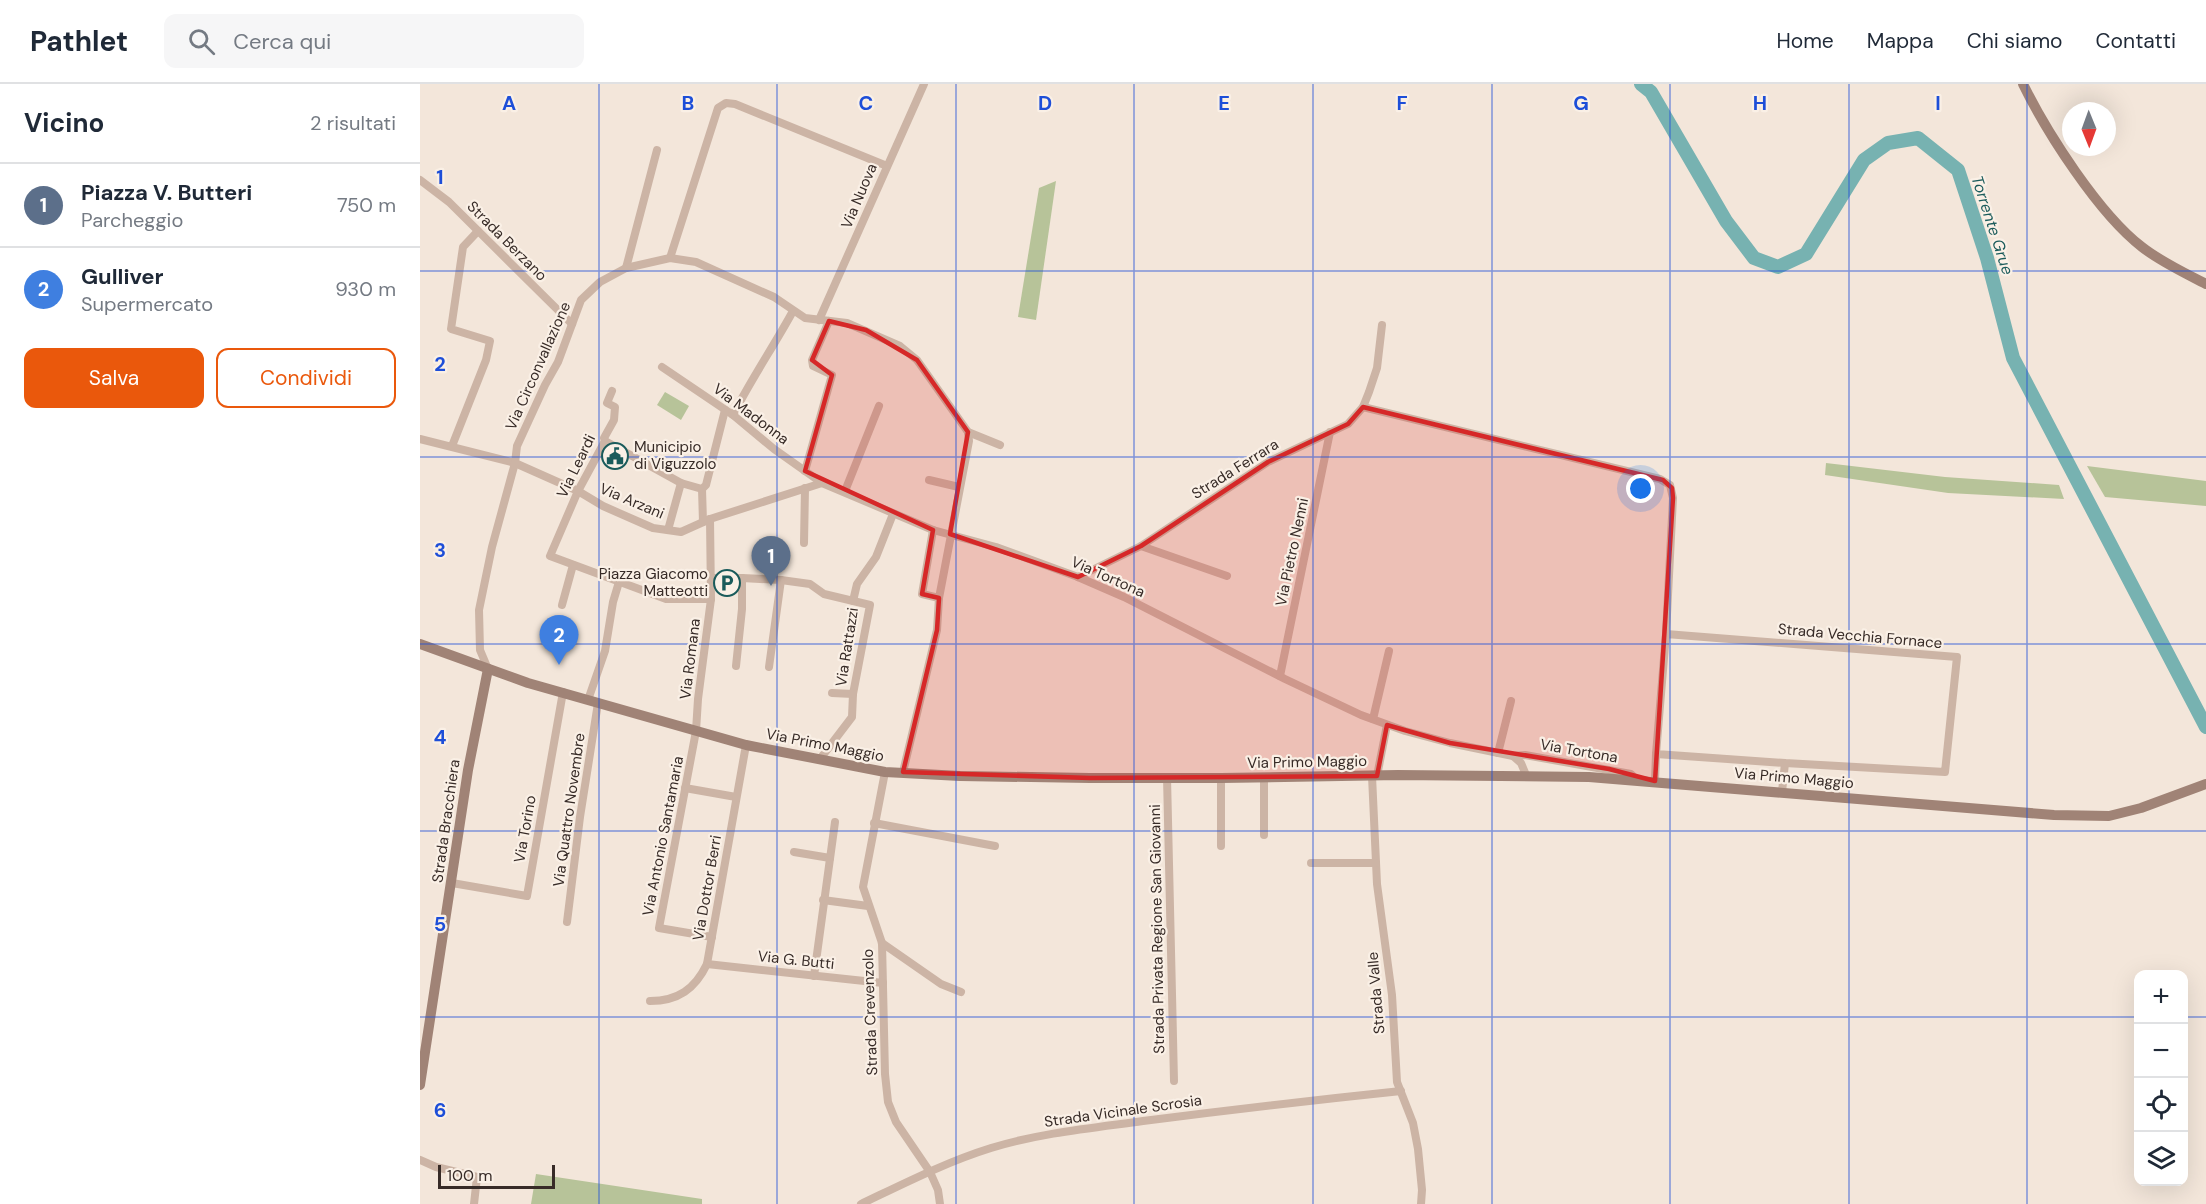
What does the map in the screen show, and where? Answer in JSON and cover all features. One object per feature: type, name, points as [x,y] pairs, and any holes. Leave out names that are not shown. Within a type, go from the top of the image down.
[{"type":"main road","points":[[2023,84],[2031,102],[2080,178],[2116,222],[2142,247],[2206,284]]},
{"type":"main road","name":"Via Primo Maggio","points":[[420,644],[488,669],[562,692],[746,745],[885,772],[960,776],[1221,778],[1526,775],[1637,780],[2054,816],[2109,816],[2141,808],[2206,784]]},
{"type":"main road","name":"Strada Bracchiera","points":[[420,1085],[470,759],[488,669]]},
{"type":"street","name":"Via Nuova","points":[[819,320],[924,84]]},
{"type":"street","points":[[670,258],[718,108],[726,103],[735,104],[887,166]]},
{"type":"street","points":[[626,268],[657,150]]},
{"type":"street","name":"Strada Berzano","points":[[420,180],[449,202],[572,324]]},
{"type":"street","points":[[453,446],[486,360],[490,341],[452,329],[464,247],[478,231]]},
{"type":"street","name":"Via Circonvallazione","points":[[488,669],[480,650],[479,610],[492,547],[518,446],[544,385],[558,362],[581,300],[600,282],[626,268],[670,258],[696,262],[774,297],[805,318],[847,323],[900,346],[917,360],[968,432]]},
{"type":"street","points":[[733,415],[793,311]]},
{"type":"street","points":[[805,471],[832,375],[813,366],[812,360],[829,321]]},
{"type":"street","name":"Strada Ferrara","points":[[1078,577],[1141,546],[1268,462],[1348,424],[1363,407],[1377,368],[1382,325]]},
{"type":"street","name":"Via Madonna","points":[[662,367],[733,415],[774,449],[822,483]]},
{"type":"street","name":"Via Leardi","points":[[573,565],[550,556],[578,491],[605,441],[604,438],[615,415],[615,407],[607,404],[612,391]]},
{"type":"street","points":[[845,491],[879,406]]},
{"type":"street","points":[[1363,407],[1558,453],[1660,479],[1670,484],[1674,498],[1655,782]]},
{"type":"street","points":[[605,441],[681,483],[702,489],[706,485],[725,410]]},
{"type":"street","points":[[903,772],[937,630],[939,598],[969,441],[968,432],[1000,445]]},
{"type":"street","name":"Via Pietro Nenni","points":[[1280,676],[1330,432]]},
{"type":"street","name":"Via Arzani","points":[[420,439],[515,463],[578,491],[603,506],[653,528],[668,531],[681,532],[707,520],[822,483]]},
{"type":"street","points":[[929,480],[959,487]]},
{"type":"street","points":[[668,531],[681,483]]},
{"type":"street","name":"Via Tortona","points":[[822,483],[933,530],[996,547],[1078,577],[1124,597],[1373,720],[1450,743],[1513,756],[1525,755],[1609,769],[1631,774],[1637,780]]},
{"type":"street","points":[[804,543],[805,488]]},
{"type":"street","name":"Via Romana","points":[[696,731],[712,578],[702,489]]},
{"type":"street","name":"Via Rattazzi","points":[[820,759],[852,717],[853,694],[870,605],[853,601],[857,584],[876,557],[893,514]]},
{"type":"street","points":[[933,530],[922,594],[939,598]]},
{"type":"street","points":[[1141,546],[1227,576]]},
{"type":"street","points":[[562,605],[573,565],[666,599],[711,599]]},
{"type":"street","points":[[712,578],[742,582],[782,580],[810,584],[824,594],[853,601]]},
{"type":"street","points":[[769,667],[782,580]]},
{"type":"street","name":"Via Quattro Novembre","points":[[567,922],[593,701],[619,582]]},
{"type":"street","points":[[736,666],[742,582]]},
{"type":"street","name":"Strada Vecchia Fornace","points":[[1656,754],[1946,772],[1957,657],[1666,634]]},
{"type":"street","points":[[1373,720],[1389,651]]},
{"type":"street","name":"Via Torino","points":[[452,883],[527,896],[562,692]]},
{"type":"street","points":[[832,693],[853,694]]},
{"type":"street","points":[[1498,753],[1511,701]]},
{"type":"street","name":"Strada Valle","points":[[1387,725],[1375,776],[1377,884],[1392,995],[1397,1082],[1413,1123],[1418,1149],[1421,1204]]},
{"type":"street","name":"Via Antonio Santamaria","points":[[696,731],[659,927],[712,937]]},
{"type":"street","name":"Via Dottor Berri","points":[[650,1001],[667,1001],[680,995],[701,977],[707,964],[746,745]]},
{"type":"street","name":"Via Tortona","points":[[1513,756],[1521,763],[1526,775]]},
{"type":"street","points":[[1782,792],[1785,763]]},
{"type":"street","name":"Strada Crevenzolo","points":[[885,772],[862,887],[882,943],[885,1074],[888,1102],[896,1122],[930,1172],[938,1190],[939,1204]]},
{"type":"street","name":"Strada Privata Regione San Giovanni","points":[[1167,777],[1174,1081]]},
{"type":"street","points":[[1221,778],[1221,846]]},
{"type":"street","points":[[1264,778],[1264,835]]},
{"type":"street","points":[[685,788],[736,797]]},
{"type":"street","points":[[814,976],[835,822]]},
{"type":"street","points":[[874,823],[995,846]]},
{"type":"street","points":[[794,852],[830,858]]},
{"type":"street","points":[[1311,863],[1376,863]]},
{"type":"street","points":[[824,900],[868,906]]},
{"type":"street","points":[[882,943],[941,984],[961,992]]},
{"type":"street","name":"Via G. Butti","points":[[707,964],[883,983]]},
{"type":"street","name":"Strada Vicinale Scrosia","points":[[861,1204],[930,1172],[989,1149],[1053,1134],[1401,1091]]},
{"type":"street","points":[[420,1160],[436,1167],[477,1177],[474,1204]]},
{"type":"highlighted area","points":[[829,321],[866,330],[917,360],[968,432],[950,534],[1078,577],[1141,546],[1268,462],[1348,424],[1363,407],[1663,480],[1672,488],[1673,498],[1655,781],[1609,769],[1450,743],[1387,725],[1377,776],[1090,778],[903,772],[937,630],[939,598],[922,594],[933,530],[805,471],[832,375],[812,360]]},
{"type":"green space","points":[[1056,181],[1036,320],[1018,317],[1039,188]]},
{"type":"green space","points":[[665,392],[689,406],[681,420],[657,405]]},
{"type":"green space","points":[[1826,463],[1945,477],[2059,485],[2064,499],[1948,493],[1825,475]]},
{"type":"green space","points":[[2087,466],[2206,481],[2206,506],[2105,497]]},
{"type":"green space","points":[[536,1174],[702,1199],[702,1204],[531,1204]]},
{"type":"waterway","name":"Torrente Grue","points":[[1641,84],[1651,92],[1726,221],[1754,258],[1778,267],[1806,254],[1864,160],[1888,143],[1918,138],[1958,170],[1987,258],[2013,358],[2206,727]]},
{"type":"place","name":"Municipio di Viguzzolo","points":[[615,456]]},
{"type":"place","name":"Piazza Giacomo Matteotti","points":[[727,583]]},
{"type":"place","name":"Piazza V. Butteri","points":[[771,586]]},
{"type":"place","name":"Gulliver","points":[[559,665]]}]
